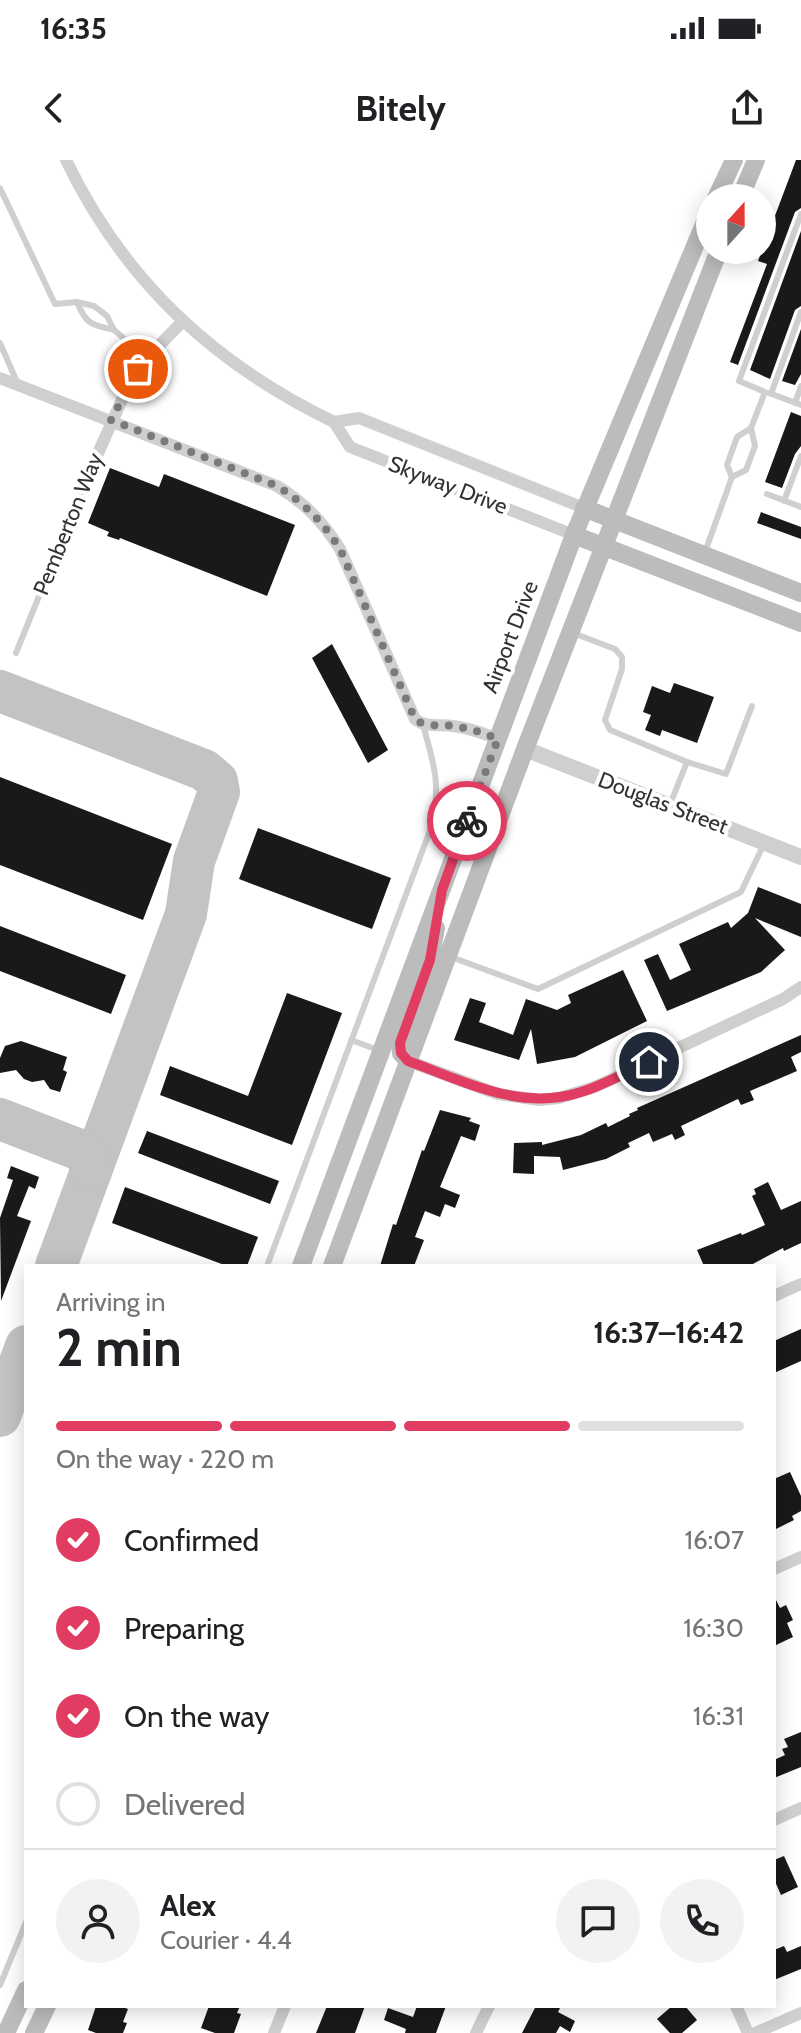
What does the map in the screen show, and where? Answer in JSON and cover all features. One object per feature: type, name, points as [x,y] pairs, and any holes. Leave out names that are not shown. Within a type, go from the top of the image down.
[{"type":"main road","points":[[723,184],[734,160]]},
{"type":"main road","points":[[746,184],[756,160]]},
{"type":"main road","name":"Airport Drive","points":[[302,1264],[584,508],[696,243]]},
{"type":"main road","points":[[333,1264],[525,749],[714,264]]},
{"type":"main road","points":[[584,508],[801,593]]},
{"type":"main road","points":[[574,535],[801,623]]},
{"type":"main road","points":[[408,1061],[401,1053],[400,1043],[430,960],[442,890]]},
{"type":"main road","points":[[6,2033],[24,1994]]},
{"type":"main road","points":[[34,2033],[46,2008]]},
{"type":"street","name":"Skyway Drive","points":[[66,160],[113,242],[142,279],[182,322],[254,379],[334,422],[350,447],[574,535]]},
{"type":"street","name":"Pemberton Way","points":[[86,480],[129,384],[147,358],[182,322]]},
{"type":"street","points":[[0,378],[277,486],[312,511],[340,549],[410,711],[423,725],[476,730],[498,739]]},
{"type":"street","name":"Skyway Drive","points":[[334,422],[359,418],[584,508]]},
{"type":"street","name":"Douglas Street","points":[[525,749],[801,857]]},
{"type":"street","points":[[408,1061],[498,1094],[539,1100],[559,1098],[595,1087],[783,999],[801,987]]},
{"type":"street","points":[[776,1295],[801,1284]]},
{"type":"street","points":[[776,1568],[801,1557]]},
{"type":"street","points":[[776,1819],[801,1808]]},
{"type":"street","points":[[274,2033],[284,2008]]},
{"type":"street","points":[[476,2033],[488,2008]]},
{"type":"street","points":[[737,2008],[748,2033]]},
{"type":"street","points":[[755,2033],[801,2013]]},
{"type":"lane","points":[[0,188],[55,304],[77,302],[94,306],[107,316],[114,330],[147,358]]},
{"type":"lane","points":[[801,214],[739,381],[798,404],[801,386]]},
{"type":"lane","points":[[77,302],[83,317],[92,325],[114,330]]},
{"type":"lane","points":[[703,555],[732,477],[727,465],[737,437],[751,428],[801,312]]},
{"type":"lane","points":[[0,343],[18,385]]},
{"type":"lane","points":[[732,477],[746,470],[755,446],[751,428]]},
{"type":"lane","points":[[784,501],[801,456]]},
{"type":"lane","name":"Pemberton Way","points":[[16,653],[86,480]]},
{"type":"lane","points":[[767,494],[801,507]]},
{"type":"lane","points":[[570,631],[620,652],[622,669],[605,720],[610,730],[687,762],[726,774],[752,706]]},
{"type":"lane","points":[[268,1264],[432,825],[438,785],[423,725]]},
{"type":"lane","points":[[670,806],[687,762]]},
{"type":"lane","points":[[448,956],[538,989],[741,892],[764,842]]},
{"type":"lane","points":[[351,1040],[381,1052]]},
{"type":"lane","points":[[0,1985],[24,1927]]},
{"type":"building","points":[[796,160],[801,160],[801,208],[795,212],[776,263],[776,213]]},
{"type":"building","points":[[801,231],[801,306],[795,310],[770,379],[750,370]]},
{"type":"building","points":[[767,264],[776,264],[738,365],[730,362]]},
{"type":"building","points":[[801,329],[801,374],[795,385],[782,381]]},
{"type":"building","points":[[791,412],[801,416],[801,446],[782,488],[765,482]]},
{"type":"building","points":[[110,468],[159,487],[164,474],[295,525],[267,596],[120,538],[107,536],[109,532],[88,523]]},
{"type":"building","points":[[761,512],[801,527],[801,539],[757,523]]},
{"type":"building","points":[[332,644],[388,750],[368,763],[312,658]]},
{"type":"building","points":[[674,683],[714,697],[697,743],[662,730],[660,736],[645,730],[651,715],[643,712],[652,686],[670,693]]},
{"type":"building","points":[[0,777],[172,844],[143,920],[0,865]]},
{"type":"building","points":[[258,828],[391,878],[372,929],[239,879]]},
{"type":"building","points":[[758,887],[801,904],[801,937],[755,918],[785,950],[761,972],[667,1011],[644,960],[658,954],[670,980],[691,970],[679,944],[728,922],[731,928],[748,913]]},
{"type":"building","points":[[0,926],[126,975],[111,1014],[0,971]]},
{"type":"building","points":[[623,970],[647,1021],[575,1057],[537,1064],[531,1029],[519,1060],[454,1040],[470,998],[486,1003],[479,1022],[513,1035],[526,999],[557,1010],[571,1003],[568,995]]},
{"type":"building","points":[[287,993],[342,1013],[292,1145],[160,1095],[170,1066],[248,1096]]},
{"type":"building","points":[[801,1035],[801,1052],[791,1057],[797,1071],[750,1091],[754,1100],[741,1105],[738,1099],[681,1126],[685,1135],[675,1140],[672,1134],[653,1142],[649,1133],[606,1159],[563,1170],[560,1157],[534,1156],[534,1174],[513,1173],[514,1143],[542,1142],[542,1145],[581,1135],[606,1123],[608,1127],[630,1116],[637,1108]]},
{"type":"building","points":[[21,1041],[67,1057],[63,1070],[67,1072],[60,1092],[50,1089],[44,1080],[32,1082],[24,1079],[16,1070],[0,1073],[0,1058],[5,1046]]},
{"type":"building","points":[[440,1110],[471,1118],[469,1121],[480,1125],[475,1141],[461,1136],[440,1187],[460,1195],[455,1208],[445,1204],[440,1217],[425,1211],[415,1237],[424,1240],[415,1264],[381,1264],[393,1224],[396,1225]]},
{"type":"building","points":[[147,1131],[279,1181],[270,1204],[138,1153]]},
{"type":"building","points":[[11,1166],[39,1177],[35,1189],[29,1186],[17,1216],[31,1221],[1,1301],[0,1218],[13,1180],[7,1178]]},
{"type":"building","points":[[768,1182],[781,1210],[801,1201],[801,1243],[784,1251],[783,1248],[753,1264],[703,1264],[697,1250],[765,1225],[752,1196],[756,1194],[754,1189]]},
{"type":"building","points":[[125,1187],[258,1237],[248,1264],[222,1264],[112,1223]]},
{"type":"building","points":[[801,1329],[801,1361],[776,1372],[776,1340]]},
{"type":"building","points":[[790,1472],[801,1496],[801,1511],[792,1516],[794,1520],[776,1529],[776,1478]]},
{"type":"building","points":[[776,1600],[780,1608],[786,1605],[793,1620],[787,1623],[793,1637],[776,1645]]},
{"type":"building","points":[[801,1732],[801,1767],[776,1777],[776,1759],[785,1755],[782,1749],[788,1747],[784,1739]]},
{"type":"building","points":[[784,1856],[798,1887],[781,1895],[776,1884],[776,1859]]},
{"type":"building","points":[[784,1946],[787,1952],[801,1946],[801,1969],[776,1979],[776,1949]]},
{"type":"building","points":[[95,2008],[128,2009],[123,2033],[88,2030]]},
{"type":"building","points":[[208,2008],[239,2008],[237,2013],[241,2014],[234,2033],[215,2033],[201,2028]]},
{"type":"building","points":[[326,2008],[364,2008],[355,2033],[316,2033]]},
{"type":"building","points":[[388,2008],[413,2017],[416,2008],[445,2008],[436,2033],[405,2033],[406,2029],[384,2020]]},
{"type":"building","points":[[535,2008],[560,2008],[558,2012],[575,2021],[570,2032],[560,2026],[556,2033],[522,2033]]},
{"type":"building","points":[[670,2008],[687,2008],[697,2020],[682,2033],[670,2033],[657,2019]]},
{"type":"taxiway","points":[[0,691],[204,770],[217,781],[219,792],[194,861],[186,914],[57,1264]]},
{"type":"taxiway","points":[[0,1119],[80,1150],[89,1159],[91,1171]]},
{"type":"taxiway","points":[[0,1416],[24,1351]]},
{"type":"way so far","points":[[138,369],[111,420],[277,486],[312,511],[340,549],[415,719],[423,725],[476,730],[498,739],[467,821]]},
{"type":"route","points":[[467,821],[442,890],[430,960],[400,1043],[404,1057],[498,1094],[539,1100],[580,1093],[649,1062]]}]
